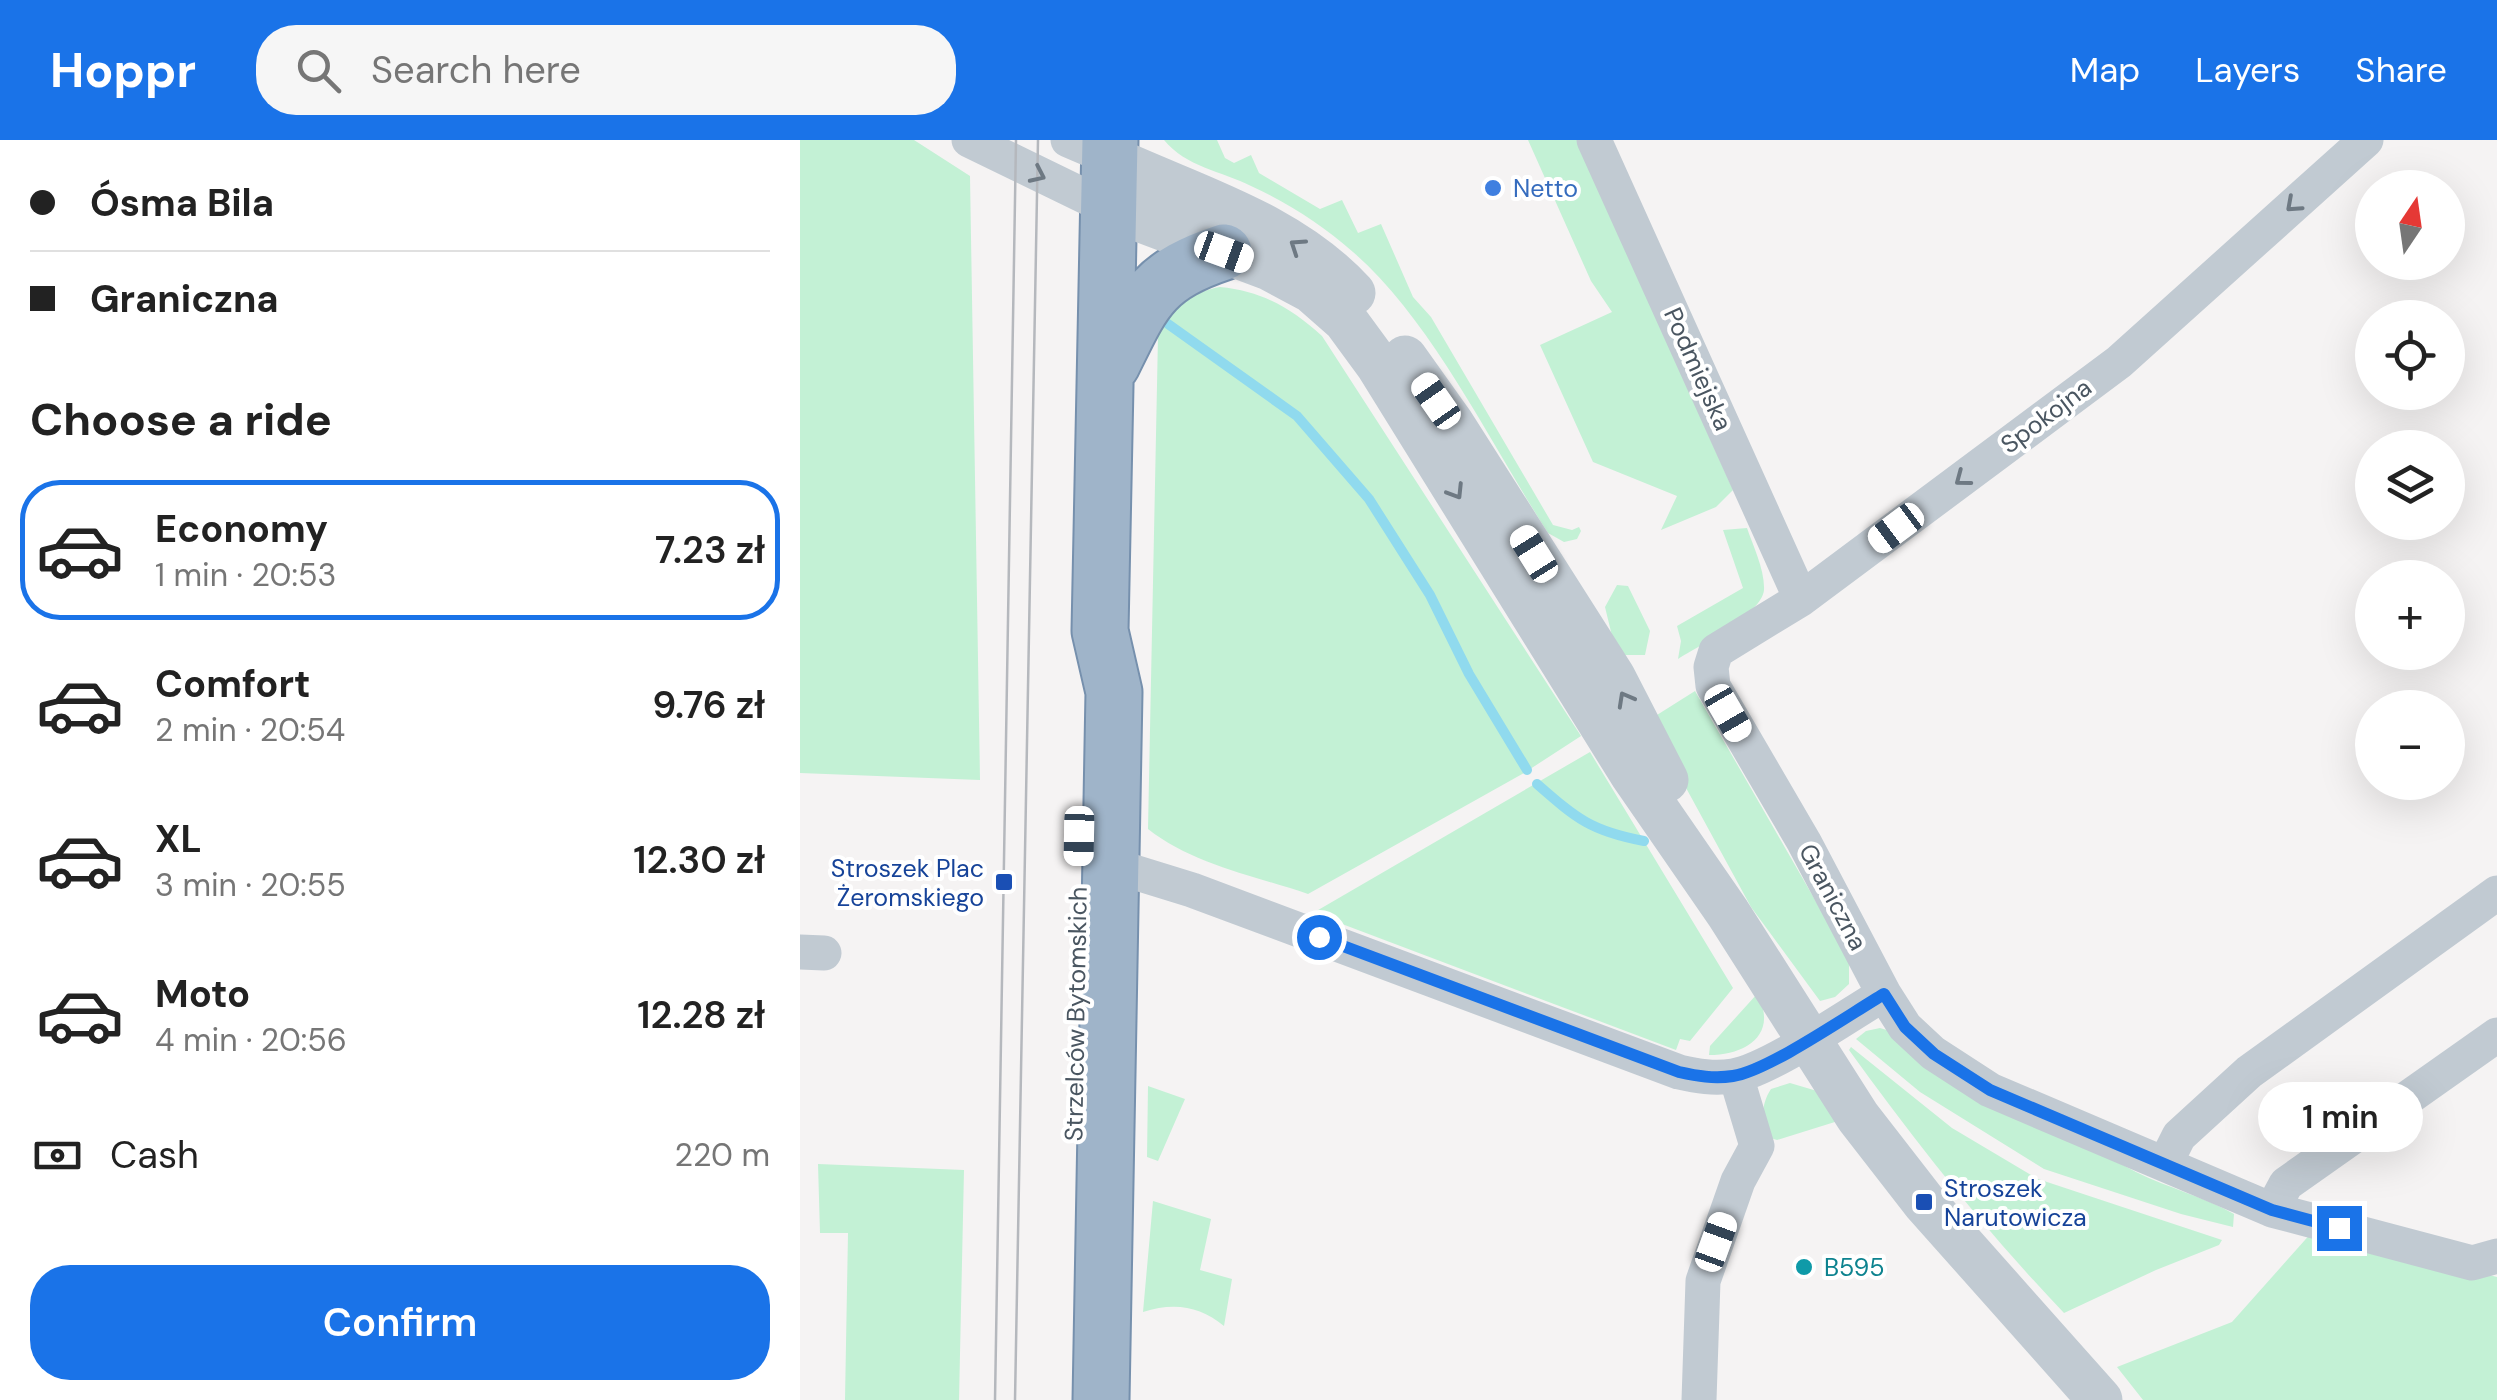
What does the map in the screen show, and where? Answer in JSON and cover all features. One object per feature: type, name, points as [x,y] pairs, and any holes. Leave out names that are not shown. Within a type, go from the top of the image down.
[{"type":"highway","name":"Strzelców Bytomskich","points":[[1099,161],[1106,376],[1100,631],[1114,692],[1101,1400]]},
{"type":"highway","points":[[1106,376],[1148,295],[1190,264],[1224,252]]},
{"type":"highway","name":"Strzelców Bytomskich","points":[[1069,1400],[1082,690],[1100,631]]},
{"type":"street","points":[[968,140],[1099,161],[1253,220],[1296,243],[1339,278],[1378,320],[1452,424],[1613,677],[1728,913]]},
{"type":"street","name":"Podmiejska","points":[[1594,140],[1801,599]]},
{"type":"street","name":"Spokojna","points":[[1711,667],[1716,650],[1801,599],[2119,362],[2366,140]]},
{"type":"street","points":[[1099,161],[1224,252],[1269,268],[1312,291],[1345,320],[1378,365],[1632,774],[1728,913],[1858,1117],[1924,1202],[2100,1400]]},
{"type":"street","name":"Graniczna","points":[[1711,667],[1713,686],[1804,842],[1884,994],[1905,1027],[1934,1054],[1990,1090],[2272,1210],[2472,1263],[2497,1256]]},
{"type":"street","points":[[1111,865],[1192,890],[1679,1072],[1705,1078],[1736,1076],[1884,994]]},
{"type":"street","points":[[2165,1164],[2179,1136],[2249,1072],[2497,893]]},
{"type":"street","points":[[2272,1210],[2286,1184],[2497,1034]]},
{"type":"street","points":[[1699,1400],[1703,1282],[1738,1181],[1757,1146],[1736,1076]]},
{"type":"green space","points":[[800,140],[914,140],[970,176],[980,780],[800,773]]},
{"type":"green space","points":[[1164,140],[1217,140],[1225,158],[1234,163],[1251,155],[1259,173],[1320,209],[1342,200],[1358,233],[1381,224],[1413,297],[1431,317],[1553,525],[1572,530],[1579,527],[1577,539],[1564,542],[1548,533],[1434,347],[1381,280],[1353,252],[1291,207],[1193,162]]},
{"type":"green space","points":[[1528,140],[1577,140],[1733,490],[1716,507],[1661,530],[1677,496],[1593,462],[1540,345],[1612,312],[1591,281]]},
{"type":"green space","points":[[1220,287],[1275,302],[1322,336],[1581,736],[1524,773],[1308,894],[1204,860],[1148,829],[1158,336],[1182,303]]},
{"type":"green space","points":[[1747,528],[1763,574],[1761,599],[1728,629],[1678,659],[1681,641],[1677,626],[1743,588],[1723,530]]},
{"type":"green space","points":[[1617,585],[1628,586],[1650,631],[1645,655],[1624,655],[1613,640],[1605,607]]},
{"type":"green space","points":[[1695,691],[1849,959],[1849,984],[1835,997],[1820,1001],[1751,907],[1649,720]]},
{"type":"green space","points":[[1590,752],[1733,988],[1690,1041],[1680,1039],[1676,1050],[1313,913]]},
{"type":"green space","points":[[1757,994],[1764,1020],[1755,1040],[1735,1051],[1709,1055],[1710,1046]]},
{"type":"green space","points":[[1880,1028],[2136,1172],[2234,1214],[2233,1227],[2044,1169],[1920,1092],[1856,1039],[1866,1031]]},
{"type":"green space","points":[[1851,1047],[1952,1128],[2038,1179],[2222,1240],[2219,1245],[2064,1313],[1952,1185],[1874,1085],[1849,1050]]},
{"type":"green space","points":[[1790,1083],[1817,1091],[1838,1121],[1777,1140],[1767,1137],[1765,1101],[1771,1089]]},
{"type":"green space","points":[[1148,1086],[1185,1099],[1158,1161],[1147,1157]]},
{"type":"green space","points":[[818,1164],[964,1170],[959,1400],[845,1400],[848,1233],[820,1233]]},
{"type":"green space","points":[[1153,1201],[1211,1219],[1200,1270],[1232,1279],[1224,1326],[1206,1314],[1186,1308],[1143,1312]]},
{"type":"green space","points":[[2313,1231],[2497,1277],[2497,1400],[2143,1400],[2117,1367],[2232,1322]]},
{"type":"waterway","points":[[1168,324],[1297,416],[1369,499],[1430,595],[1469,674],[1527,770]]},
{"type":"waterway","points":[[1537,784],[1586,822],[1644,841]]},
{"type":"tram line","points":[[995,1400],[1016,140]]},
{"type":"tram line","points":[[1015,1400],[1038,140]]},
{"type":"place","name":"Netto","points":[[1493,188]]},
{"type":"place","name":"Stroszek Plac Żeromskiego","points":[[1004,882]]},
{"type":"place","name":"Stroszek Narutowicza","points":[[1924,1202]]},
{"type":"place","name":"B595","points":[[1804,1267]]},
{"type":"route","points":[[1319,937],[1679,1072],[1705,1078],[1736,1076],[1762,1065],[1884,994],[1905,1027],[1934,1054],[1990,1090],[2272,1210],[2339,1228]]}]
